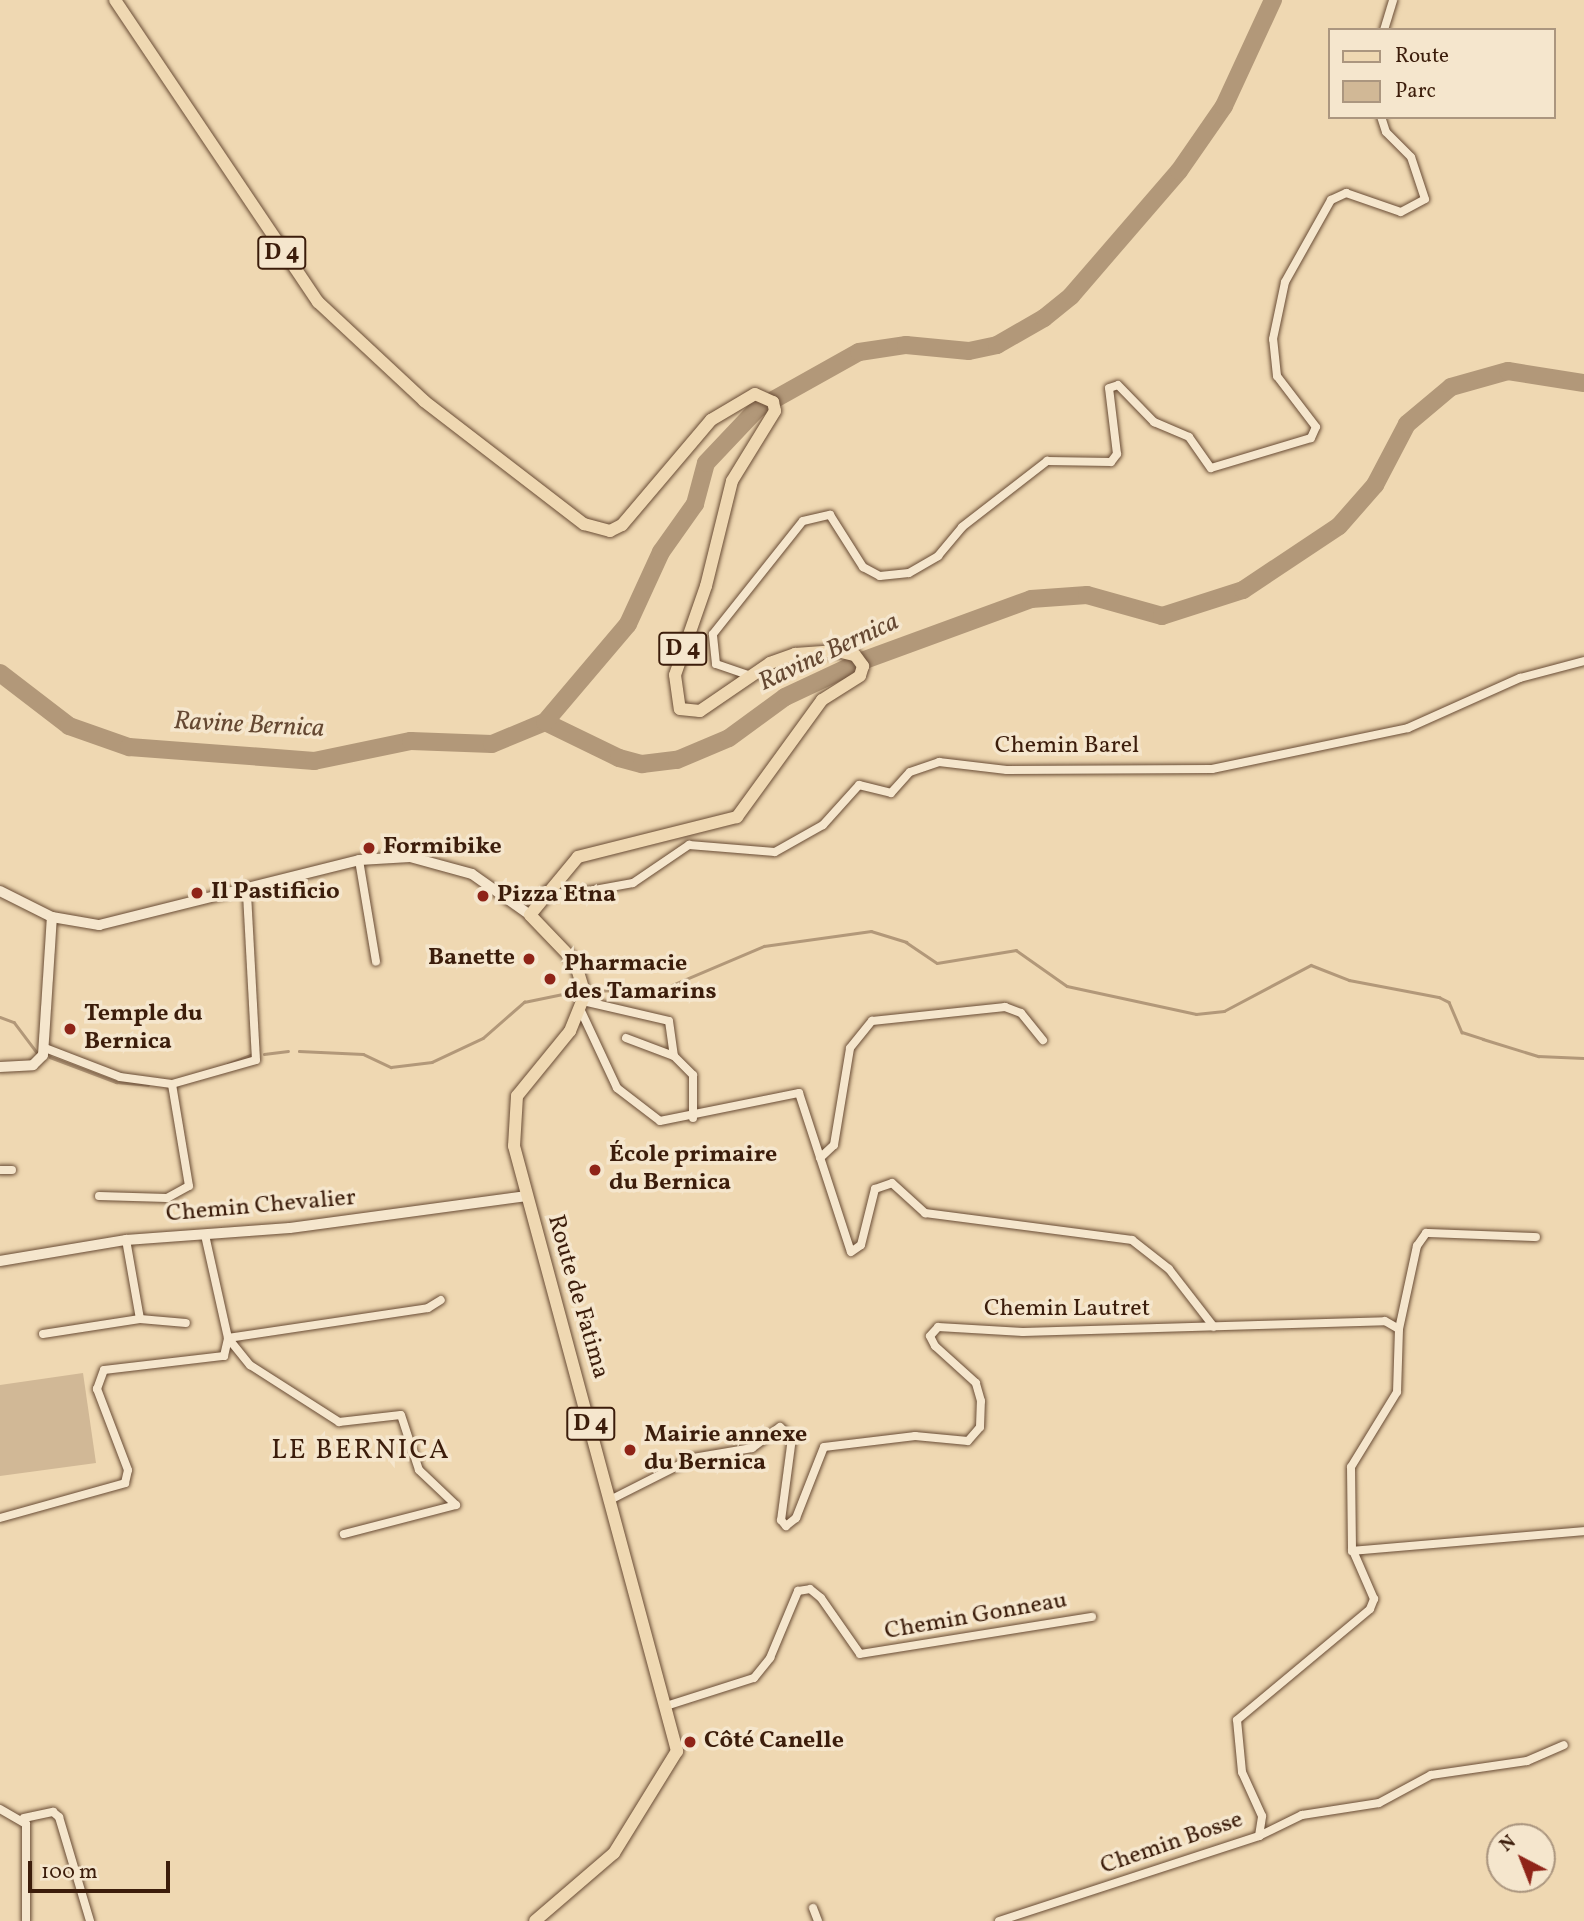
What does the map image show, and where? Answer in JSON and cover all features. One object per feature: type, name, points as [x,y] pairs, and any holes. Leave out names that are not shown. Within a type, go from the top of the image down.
[{"type":"main road","name":"D 4","points":[[115,0],[318,302],[424,401],[584,524],[610,531],[621,526],[687,441],[755,394],[766,394],[775,411],[732,481],[706,586],[675,675],[675,703],[685,712],[700,711],[751,676],[794,654],[855,655],[863,666],[860,676],[822,700],[737,817],[606,845],[578,857],[546,890],[530,915]]},
{"type":"main road","points":[[530,915],[581,971],[582,1006]]},
{"type":"main road","name":"Route de Fatima","points":[[535,1921],[614,1853],[672,1768],[675,1732],[638,1626],[608,1501],[514,1146],[513,1108],[582,1006]]},
{"type":"street","points":[[1385,28],[1393,0]]},
{"type":"street","points":[[751,676],[716,664],[713,634],[803,521],[830,515],[863,567],[880,576],[909,573],[938,556],[962,527],[1046,461],[1111,462],[1117,454],[1109,388],[1118,385],[1154,422],[1189,437],[1211,468],[1311,438],[1316,428],[1277,376],[1273,339],[1285,282],[1331,200],[1346,193],[1401,212],[1425,199],[1411,157],[1386,132],[1382,119]]},
{"type":"street","name":"Chemin Barel","points":[[546,890],[567,895],[634,883],[689,845],[775,852],[823,825],[859,785],[891,793],[910,772],[939,762],[1007,770],[1212,769],[1408,728],[1520,678],[1584,661]]},
{"type":"street","points":[[0,891],[52,916],[99,925],[247,892],[359,860],[411,857],[458,868],[530,915]]},
{"type":"street","points":[[359,860],[376,962]]},
{"type":"street","points":[[45,1048],[120,1077],[172,1084],[256,1060],[247,892]]},
{"type":"street","points":[[0,1067],[33,1065],[45,1048],[52,916]]},
{"type":"street","points":[[674,1056],[669,1021],[606,1006],[582,1006],[625,1097],[660,1121],[693,1118],[799,1093],[851,1252],[860,1245],[875,1189],[892,1183],[925,1213],[1132,1240],[1161,1261],[1214,1327]]},
{"type":"street","points":[[820,1158],[834,1145],[849,1048],[872,1021],[1005,1007],[1021,1013],[1043,1040]]},
{"type":"street","points":[[626,1038],[674,1056],[692,1075],[693,1118]]},
{"type":"street","points":[[99,1196],[167,1198],[189,1186],[172,1084]]},
{"type":"street","points":[[0,1170],[12,1170]]},
{"type":"street","name":"Chemin Chevalier","points":[[0,1261],[126,1240],[205,1235],[527,1196]]},
{"type":"street","points":[[1536,1237],[1426,1233],[1417,1246],[1399,1329],[1397,1392],[1351,1467],[1354,1553],[1584,1531]]},
{"type":"street","points":[[205,1235],[228,1338],[250,1365],[346,1423],[401,1415],[419,1470],[456,1505],[344,1534]]},
{"type":"street","points":[[126,1240],[139,1319]]},
{"type":"street","points":[[228,1338],[428,1308],[441,1300]]},
{"type":"street","points":[[43,1334],[139,1319],[186,1323]]},
{"type":"street","name":"Chemin Lautret","points":[[608,1501],[693,1458],[752,1448],[780,1427],[792,1438],[781,1520],[786,1525],[796,1518],[824,1447],[915,1436],[968,1440],[981,1427],[981,1401],[976,1383],[935,1346],[930,1336],[938,1326],[1023,1332],[1385,1321],[1399,1329]]},
{"type":"street","points":[[0,1518],[125,1483],[128,1470],[97,1389],[99,1374],[145,1362],[219,1360],[228,1338]]},
{"type":"street","name":"Chemin Bosse","points":[[999,1921],[1259,1836],[1262,1816],[1242,1772],[1237,1720],[1370,1609],[1374,1599],[1354,1553]]},
{"type":"street","name":"Chemin Gonneau","points":[[666,1706],[754,1678],[770,1658],[798,1591],[810,1588],[821,1598],[853,1648],[869,1655],[975,1632],[1092,1617]]},
{"type":"street","points":[[1259,1836],[1302,1815],[1379,1803],[1431,1775],[1527,1761],[1563,1745]]},
{"type":"street","points":[[0,1809],[24,1818],[53,1812],[59,1818],[90,1921]]},
{"type":"street","points":[[24,1818],[26,1921]]},
{"type":"street","points":[[813,1908],[818,1921]]},
{"type":"green space","points":[[83,1373],[96,1463],[0,1476],[0,1385]]},
{"type":"waterway","points":[[545,722],[628,624],[661,552],[695,504],[706,463],[757,409],[859,352],[906,345],[969,351],[997,345],[1044,318],[1071,296],[1179,171],[1224,106],[1273,0]]},
{"type":"waterway","name":"Ravine Bernica","points":[[0,673],[69,726],[129,747],[314,761],[411,741],[492,744],[545,722],[619,758],[642,764],[677,760],[729,738],[785,697],[862,661],[1031,599],[1087,595],[1162,616],[1243,590],[1339,526],[1375,485],[1407,424],[1451,387],[1508,371],[1584,383]]},
{"type":"waterway","points":[[598,991],[670,986],[764,946],[871,931],[906,942],[937,963],[1016,950],[1067,986],[1196,1014],[1224,1011],[1311,965],[1349,980],[1439,997],[1449,1002],[1462,1032],[1538,1056],[1584,1058]]},
{"type":"waterway","points":[[299,1051],[363,1054],[391,1067],[432,1062],[483,1038],[524,1002],[577,991]]},
{"type":"waterway","points":[[0,1017],[14,1022],[37,1052]]},
{"type":"waterway","points":[[264,1054],[288,1051]]},
{"type":"waterway","points":[[228,1064],[250,1055]]},
{"type":"waterway","points":[[50,1057],[116,1082],[148,1085]]},
{"type":"place","name":"Formibike","points":[[369,848]]},
{"type":"place","name":"Il Pastificio","points":[[197,893]]},
{"type":"place","name":"Pizza Etna","points":[[483,896]]},
{"type":"place","name":"Banette","points":[[529,959]]},
{"type":"place","name":"Pharmacie des Tamarins","points":[[550,979]]},
{"type":"place","name":"Temple du Bernica","points":[[70,1029]]},
{"type":"place","name":"École primaire du Bernica","points":[[595,1170]]},
{"type":"place","name":"Mairie annexe du Bernica","points":[[630,1450]]},
{"type":"place","name":"Côté Canelle","points":[[690,1742]]},
{"type":"district","name":"LE BERNICA","points":[[361,1451]]}]
